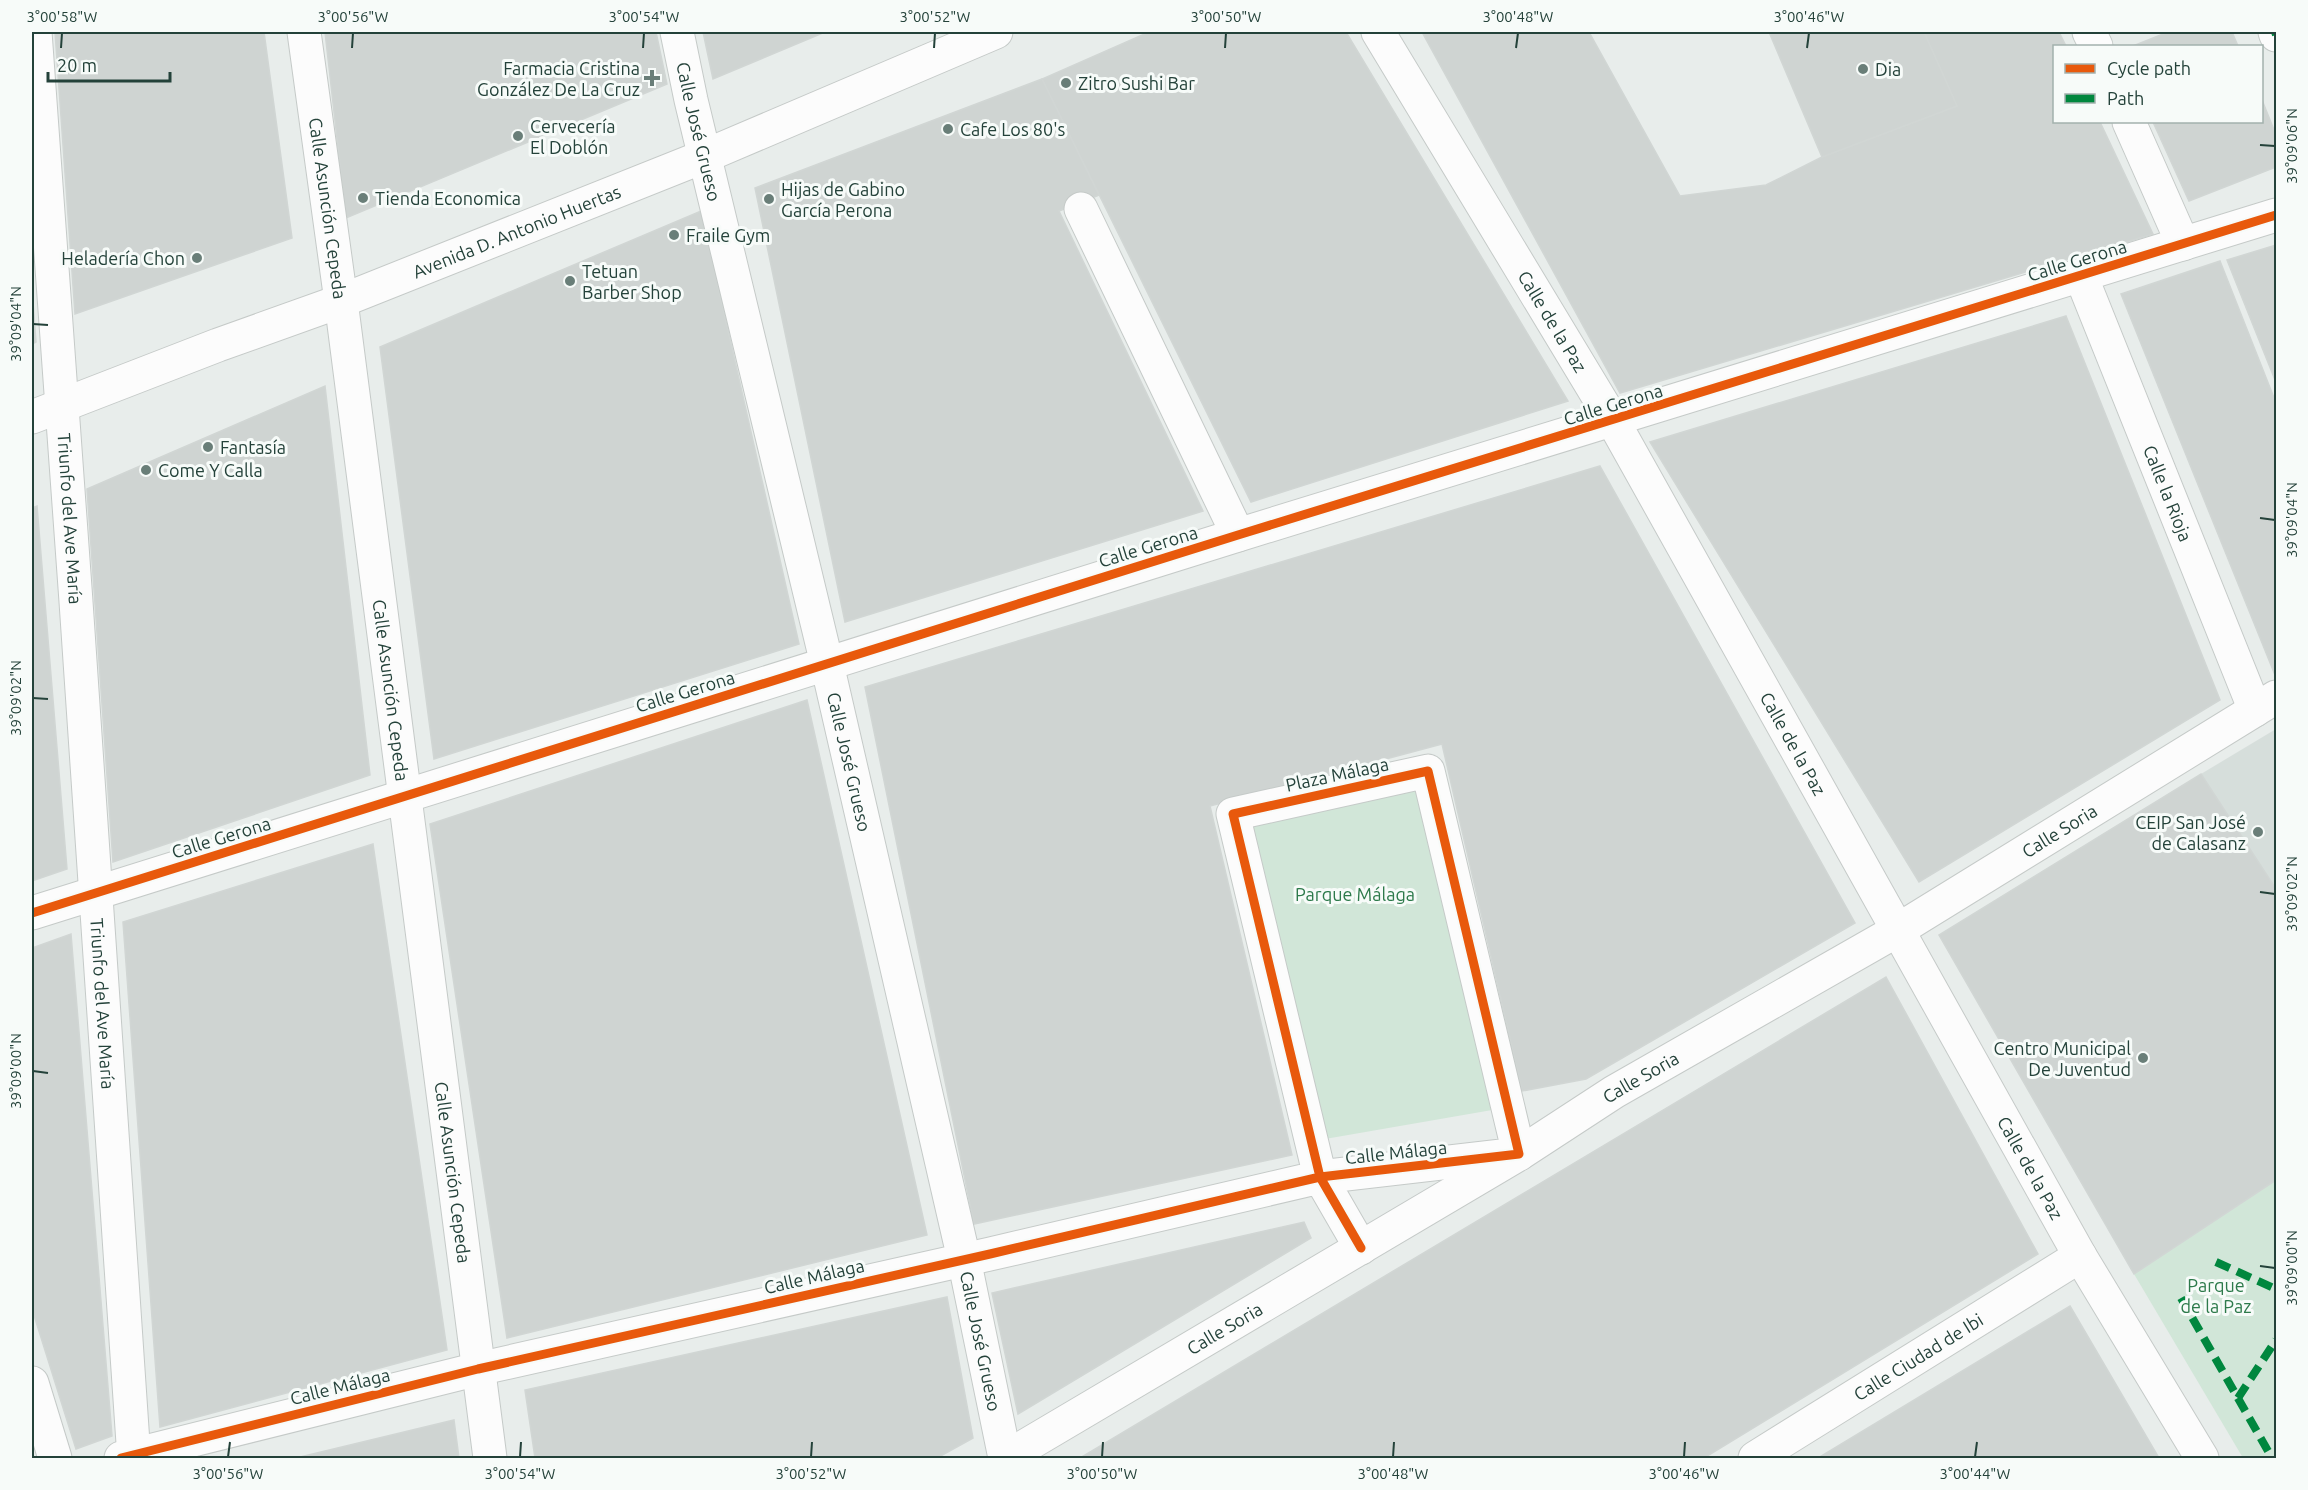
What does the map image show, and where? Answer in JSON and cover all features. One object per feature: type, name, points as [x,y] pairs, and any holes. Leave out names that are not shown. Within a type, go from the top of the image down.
[{"type":"street","name":"Triunfo del Ave María","points":[[35,32],[64,403],[130,1457]]},
{"type":"street","name":"Calle Asunción Cepeda","points":[[303,32],[341,301],[490,1458]]},
{"type":"street","name":"Calle José Grueso","points":[[677,32],[827,664],[963,1259],[1005,1458]]},
{"type":"street","name":"Avenida D. Antonio Huertas","points":[[32,417],[64,403],[341,301],[705,156],[996,32]]},
{"type":"street","name":"Calle de la Paz","points":[[1378,32],[1613,421],[2080,1256],[2202,1458]]},
{"type":"street","points":[[2129,123],[2183,244]]},
{"type":"street","points":[[1081,209],[1238,536]]},
{"type":"street","name":"Calle Gerona","points":[[32,913],[1238,536],[2277,215]]},
{"type":"street","name":"Calle la Rioja","points":[[2081,276],[2266,703]]},
{"type":"street","name":"Calle Soria","points":[[1005,1458],[1519,1154],[1614,1092],[1898,930],[2266,703]]},
{"type":"street","name":"Plaza Málaga","points":[[1320,1177],[1233,814],[1428,771],[1519,1154]]},
{"type":"street","name":"Calle Málaga","points":[[130,1457],[478,1369],[1320,1177],[1519,1154]]},
{"type":"street","points":[[1320,1177],[1361,1248]]},
{"type":"street","name":"Calle Ciudad de Ibi","points":[[1755,1458],[2080,1256]]},
{"type":"street","points":[[32,1383],[55,1458]]},
{"type":"shaded area","name":"CEIP San José de Calasanz","points":[[2276,729],[2276,890],[2201,774]]},
{"type":"green space","name":"Parque Málaga","points":[[1423,779],[1498,1109],[1325,1139],[1240,819]]},
{"type":"green space","name":"Parque de la Paz","points":[[2276,1180],[2276,1458],[2243,1458],[2134,1274]]},
{"type":"building","points":[[55,32],[264,32],[292,238],[75,314]]},
{"type":"building","points":[[325,32],[656,32],[667,84],[346,218]]},
{"type":"building","points":[[703,32],[825,32],[713,79]]},
{"type":"building","points":[[1149,32],[1346,32],[1568,401],[1251,502],[1042,79]]},
{"type":"building","points":[[1422,32],[1589,32],[1680,196],[1766,185],[1822,157],[1957,106],[1924,32],[2059,32],[2066,45],[2053,45],[2053,123],[2100,123],[2153,234],[1620,393]]},
{"type":"building","name":"Dia","points":[[1769,32],[1924,32],[1957,106],[1822,157]]},
{"type":"building","points":[[2168,32],[2232,32],[2238,45],[2136,45]]},
{"type":"building","points":[[1042,79],[1099,195],[1059,211],[1203,511],[845,622],[755,188]]},
{"type":"building","points":[[2263,102],[2276,135],[2276,167],[2189,201],[2153,123],[2263,123]]},
{"type":"building","points":[[701,211],[799,644],[434,759],[380,347]]},
{"type":"building","points":[[2276,245],[2276,379],[2275,380],[2227,260]]},
{"type":"building","points":[[2220,261],[2276,403],[2275,675],[2121,294]]},
{"type":"building","points":[[32,289],[36,342],[32,344]]},
{"type":"building","points":[[2066,316],[2220,700],[1919,882],[1650,442]]},
{"type":"building","points":[[325,386],[370,775],[113,862],[87,489]]},
{"type":"building","points":[[1600,466],[1855,923],[1586,1079],[1522,1091],[1442,744],[1210,806],[1292,1155],[974,1224],[865,687]]},
{"type":"building","points":[[37,506],[67,869],[32,881],[32,508]]},
{"type":"building","points":[[807,700],[927,1235],[507,1338],[430,824]]},
{"type":"building","name":"Centro Municipal De Juventud","points":[[2201,774],[2276,889],[2276,1180],[2134,1274],[1939,935]]},
{"type":"building","points":[[373,844],[447,1350],[160,1427],[123,922]]},
{"type":"building","points":[[71,934],[112,1436],[76,1449],[32,1309],[32,948]]},
{"type":"building","points":[[1886,977],[2038,1254],[1704,1458],[1080,1458]]},
{"type":"building","points":[[1304,1222],[1311,1238],[1018,1414],[992,1293]]},
{"type":"building","points":[[947,1297],[973,1438],[937,1458],[535,1458],[525,1390]]},
{"type":"building","points":[[2070,1306],[2159,1458],[1818,1458]]},
{"type":"building","points":[[454,1420],[459,1458],[296,1458]]},
{"type":"marked path","points":[[2216,1262],[2276,1289]]},
{"type":"marked path","points":[[2181,1298],[2272,1458]]},
{"type":"marked path","points":[[2238,1398],[2276,1340]]},
{"type":"cycle path","points":[[32,913],[1238,535],[2276,215]]},
{"type":"cycle path","points":[[121,1458],[478,1369],[1320,1177],[1519,1154],[1428,771],[1233,814],[1320,1177],[1361,1248]]},
{"type":"place","name":"Dia","points":[[1863,69]]},
{"type":"place","name":"Farmacia Cristina González De La Cruz","points":[[652,78]]},
{"type":"place","name":"Zitro Sushi Bar","points":[[1066,83]]},
{"type":"place","name":"Cafe Los 80's","points":[[948,129]]},
{"type":"place","name":"Cervecería El Doblón","points":[[518,136]]},
{"type":"place","name":"Tienda Economica","points":[[363,198]]},
{"type":"place","name":"Hijas de Gabino García Perona","points":[[769,199]]},
{"type":"place","name":"Fraile Gym","points":[[674,235]]},
{"type":"place","name":"Heladería Chon","points":[[197,258]]},
{"type":"place","name":"Tetuan Barber Shop","points":[[570,281]]},
{"type":"place","name":"Fantasía","points":[[208,447]]},
{"type":"place","name":"Come Y Calla","points":[[146,470]]},
{"type":"place","name":"CEIP San José de Calasanz","points":[[2258,832]]},
{"type":"place","name":"Centro Municipal De Juventud","points":[[2143,1058]]}]
